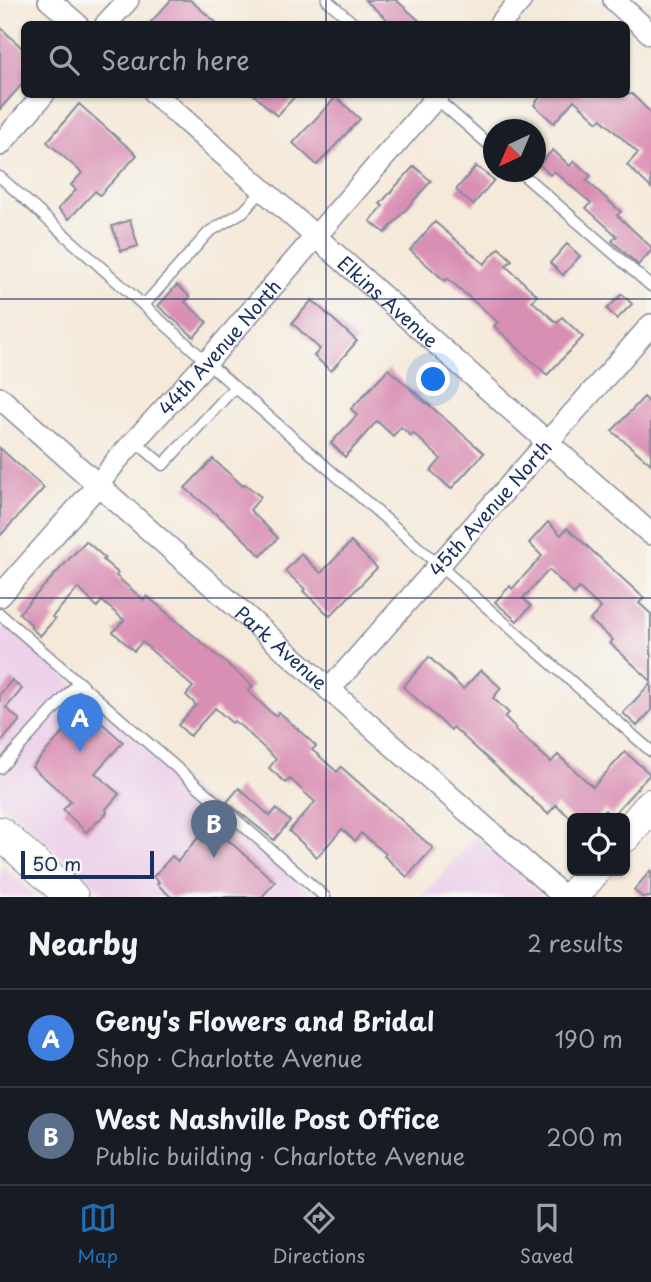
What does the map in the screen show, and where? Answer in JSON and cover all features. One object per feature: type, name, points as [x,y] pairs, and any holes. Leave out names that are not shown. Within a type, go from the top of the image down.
[{"type":"main road","points":[[630,830],[651,805]]},
{"type":"main road","points":[[5,842],[72,897]]},
{"type":"main road","points":[[572,897],[590,876]]},
{"type":"street","points":[[49,0],[74,21]]},
{"type":"street","points":[[109,21],[128,0]]},
{"type":"street","points":[[503,21],[521,0]]},
{"type":"street","points":[[614,0],[651,34]]},
{"type":"street","points":[[0,145],[41,98]]},
{"type":"street","name":"Elkins Avenue","points":[[160,98],[651,534]]},
{"type":"street","name":"44th Avenue North","points":[[0,596],[134,440],[207,362],[316,237],[433,98]]},
{"type":"street","name":"45th Avenue North","points":[[330,690],[651,325]]},
{"type":"street","name":"Park Avenue","points":[[0,398],[564,897]]},
{"type":"lane","points":[[327,0],[351,21]]},
{"type":"lane","points":[[437,98],[483,139]]},
{"type":"lane","points":[[0,177],[651,751]]},
{"type":"lane","points":[[531,182],[651,286]]},
{"type":"lane","points":[[144,305],[209,232],[244,212],[263,190]]},
{"type":"lane","points":[[134,440],[163,465],[235,387]]},
{"type":"lane","points":[[0,614],[325,897]]},
{"type":"lane","points":[[0,768],[79,682]]},
{"type":"shaded area","points":[[0,619],[314,897],[108,897],[0,802]]},
{"type":"shaded area","points":[[475,837],[543,897],[421,897]]},
{"type":"shaded area","points":[[0,864],[37,897],[0,897]]},
{"type":"building","points":[[171,0],[190,0],[214,21],[152,21]]},
{"type":"building","points":[[365,0],[396,0],[420,21],[389,21]]},
{"type":"building","points":[[0,27],[21,47],[21,85],[0,109]]},
{"type":"building","points":[[632,94],[651,113],[651,188],[627,165],[638,153],[601,119],[598,122],[574,100],[554,123],[534,105],[539,98],[630,98]]},
{"type":"building","points":[[257,98],[293,98],[277,116]]},
{"type":"building","points":[[335,98],[360,119],[317,165],[293,143]]},
{"type":"building","points":[[79,104],[137,155],[100,195],[95,191],[69,219],[58,209],[76,190],[71,185],[82,173],[47,142]]},
{"type":"building","points":[[553,150],[570,166],[574,161],[591,176],[586,180],[621,212],[617,215],[651,247],[651,251],[638,265],[612,241],[617,236],[586,208],[591,203],[554,171],[550,175],[546,171],[546,157]]},
{"type":"building","points":[[414,166],[431,181],[385,233],[370,221],[383,206],[380,204]]},
{"type":"building","points":[[476,166],[483,171],[483,182],[492,182],[473,205],[456,190]]},
{"type":"building","points":[[130,220],[138,246],[121,251],[112,226]]},
{"type":"building","points":[[435,222],[484,264],[499,248],[512,260],[506,266],[537,295],[532,301],[557,323],[562,317],[583,337],[547,375],[494,326],[498,322],[410,250]]},
{"type":"building","points":[[567,244],[580,256],[563,275],[550,263]]},
{"type":"building","points":[[177,285],[190,297],[185,302],[207,322],[194,337],[158,306]]},
{"type":"building","points":[[622,294],[632,304],[617,319],[607,309]]},
{"type":"building","points":[[312,300],[357,341],[331,371],[314,356],[320,349],[292,323]]},
{"type":"building","points":[[388,369],[484,453],[451,489],[431,471],[441,459],[413,433],[411,436],[401,427],[393,436],[377,421],[345,457],[331,443],[357,415],[351,409]]},
{"type":"building","points":[[644,397],[651,404],[651,464],[612,431]]},
{"type":"building","points":[[0,448],[44,488],[0,536]]},
{"type":"building","points":[[213,459],[243,486],[245,484],[261,497],[250,510],[278,538],[261,556],[233,528],[185,488]]},
{"type":"building","points":[[548,522],[561,535],[567,528],[644,598],[639,603],[651,614],[651,681],[610,643],[613,640],[590,620],[601,608],[579,588],[574,594],[549,570],[523,598],[531,606],[517,621],[495,602],[510,586],[512,589],[542,556],[529,543]]},
{"type":"building","points":[[86,541],[118,573],[116,576],[144,600],[147,596],[253,686],[248,691],[275,716],[279,712],[316,746],[312,750],[337,772],[341,767],[433,848],[407,877],[384,856],[386,854],[361,833],[355,841],[342,829],[317,857],[289,831],[315,802],[290,779],[286,783],[269,768],[276,759],[243,728],[234,721],[232,723],[215,708],[190,736],[178,725],[196,705],[186,695],[193,687],[142,642],[134,651],[113,632],[124,620],[102,601],[97,607],[78,588],[52,617],[55,619],[40,636],[30,627],[32,625],[19,613]]},
{"type":"building","points":[[351,542],[377,568],[330,616],[285,571],[301,554],[321,573]]},
{"type":"building","points":[[429,657],[463,689],[481,670],[501,688],[493,698],[509,713],[505,717],[551,762],[558,755],[593,787],[625,752],[650,774],[615,813],[605,810],[602,813],[567,815],[556,805],[548,814],[453,727],[451,730],[403,687]]},
{"type":"building","points":[[12,680],[22,689],[6,708],[20,720],[0,743],[0,694]]},
{"type":"building","points":[[651,683],[651,711],[637,726],[623,713]]},
{"type":"building","points":[[85,708],[123,742],[95,773],[119,794],[106,809],[107,813],[86,832],[63,810],[71,801],[32,767]]},
{"type":"building","points":[[239,788],[270,816],[276,809],[290,821],[274,840],[227,802]]},
{"type":"building","points":[[210,824],[275,882],[262,897],[171,897],[157,884],[159,882],[153,877],[172,856],[178,861]]},
{"type":"building","points":[[651,870],[651,897],[642,897],[634,890]]},
{"type":"place","name":"Geny's Flowers and Bridal","points":[[80,752]]},
{"type":"place","name":"West Nashville Post Office","points":[[214,858]]}]
